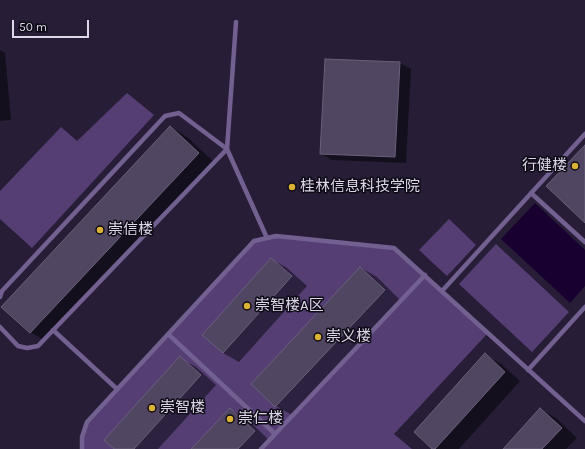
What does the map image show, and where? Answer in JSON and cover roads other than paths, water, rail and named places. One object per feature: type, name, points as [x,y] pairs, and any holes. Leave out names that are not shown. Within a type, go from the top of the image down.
[{"type":"lane","points":[[236,22],[227,149],[267,238]]},
{"type":"lane","points":[[0,297],[2,292],[165,116],[179,113],[227,149]]},
{"type":"lane","points":[[442,292],[585,134]]},
{"type":"lane","points":[[0,327],[15,344],[27,348],[38,346],[227,149]]},
{"type":"lane","points":[[531,194],[585,242]]},
{"type":"lane","points":[[82,449],[82,438],[87,422],[254,241],[283,236],[394,248],[585,421]]},
{"type":"lane","points":[[261,449],[424,275]]},
{"type":"lane","points":[[528,370],[585,307]]},
{"type":"lane","points":[[53,330],[117,389]]},
{"type":"lane","points":[[168,334],[275,434]]},
{"type":"place","name":"行健楼","points":[[575,166]]},
{"type":"place","name":"桂林信息科技学院","points":[[292,187]]},
{"type":"place","name":"崇信楼","points":[[100,230]]},
{"type":"place","name":"崇智楼A区","points":[[247,306]]},
{"type":"place","name":"崇义楼","points":[[318,337]]},
{"type":"place","name":"崇智楼","points":[[152,408]]},
{"type":"place","name":"崇仁楼","points":[[230,419]]}]
